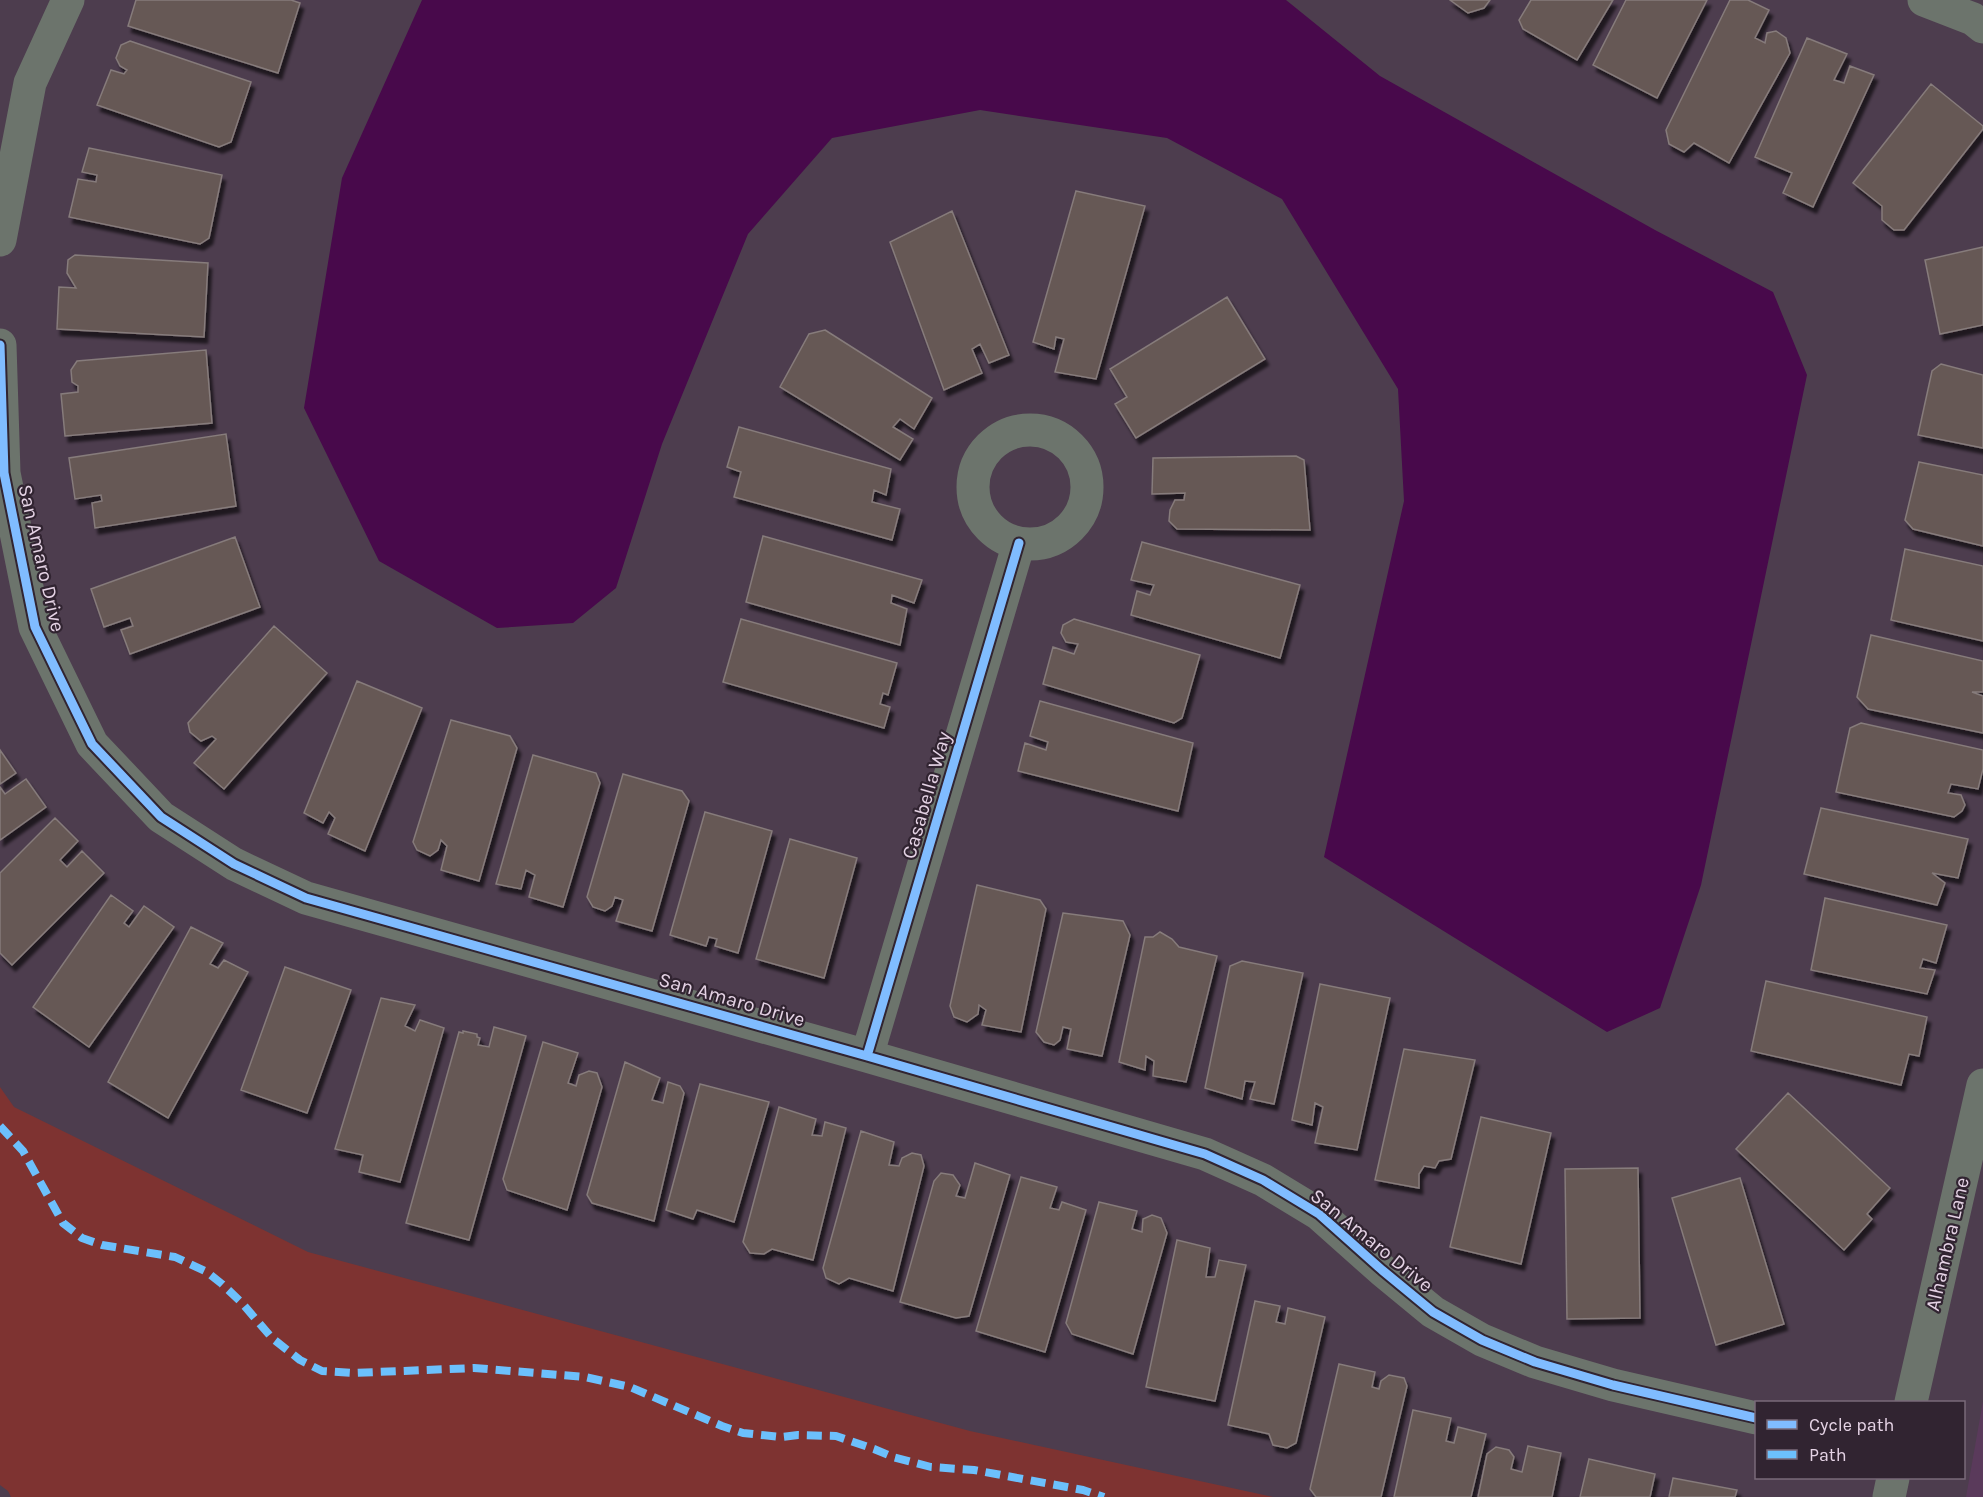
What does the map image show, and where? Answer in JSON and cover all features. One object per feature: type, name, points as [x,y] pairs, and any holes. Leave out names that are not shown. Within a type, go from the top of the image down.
[{"type":"street","points":[[0,240],[30,83],[68,0]]},
{"type":"street","points":[[1924,0],[1973,19],[1983,27]]},
{"type":"street","name":"San Amaro Drive","points":[[0,345],[4,473],[35,627],[92,744],[161,817],[234,864],[306,898],[1205,1154],[1263,1180],[1319,1214],[1432,1312],[1482,1340],[1535,1362],[1613,1385],[1755,1418]]},
{"type":"street","name":"Casabella Way","points":[[867,1056],[1019,543]]},
{"type":"street","name":"Alhambra Lane","points":[[1911,1401],[1983,1084]]},
{"type":"street","points":[[1889,1497],[1893,1479]]},
{"type":"shaded area","points":[[422,0],[1286,0],[1380,76],[1655,230],[1773,292],[1807,375],[1701,885],[1660,1008],[1607,1032],[1324,857],[1404,501],[1398,389],[1282,199],[1167,138],[980,110],[832,138],[748,234],[662,444],[616,588],[573,623],[497,628],[379,561],[304,408],[342,178]]},
{"type":"shaded area","points":[[0,1087],[14,1107],[308,1252],[970,1431],[1273,1497],[11,1497],[8,1491],[0,1485]]},
{"type":"shaded area","points":[[1983,1401],[1983,1497],[1966,1497]]},
{"type":"building","points":[[136,0],[291,0],[300,3],[278,73],[128,26]]},
{"type":"building","points":[[1450,0],[1490,0],[1484,8],[1468,13]]},
{"type":"building","points":[[1531,0],[1613,0],[1577,60],[1523,29],[1519,20]]},
{"type":"building","points":[[1626,0],[1707,0],[1657,98],[1593,65]]},
{"type":"building","points":[[1730,0],[1748,0],[1769,10],[1755,38],[1765,43],[1767,33],[1776,31],[1786,38],[1790,53],[1729,163],[1694,143],[1684,152],[1669,144],[1666,130]]},
{"type":"building","points":[[1807,38],[1847,54],[1834,80],[1844,83],[1850,66],[1874,75],[1813,207],[1783,193],[1792,173],[1755,157]]},
{"type":"building","points":[[130,41],[251,82],[231,142],[219,147],[97,105],[111,70],[124,74],[127,70],[120,66],[116,58],[121,45]]},
{"type":"building","points":[[1931,84],[1983,126],[1983,129],[1904,230],[1894,230],[1882,220],[1882,206],[1853,183]]},
{"type":"building","points":[[89,148],[222,175],[209,238],[200,244],[69,217],[78,179],[96,182],[97,175],[82,172]]},
{"type":"building","points":[[1076,191],[1145,206],[1096,379],[1055,372],[1064,339],[1056,337],[1054,349],[1033,342]]},
{"type":"building","points":[[952,211],[1009,355],[989,363],[980,344],[972,349],[982,373],[944,390],[890,242]]},
{"type":"building","points":[[1983,247],[1983,325],[1940,334],[1925,260]]},
{"type":"building","points":[[75,255],[208,263],[204,337],[57,329],[59,287],[76,288],[67,273],[68,260]]},
{"type":"building","points":[[1227,297],[1265,359],[1136,438],[1115,404],[1127,397],[1110,369]]},
{"type":"building","points":[[825,330],[932,398],[914,429],[900,419],[893,427],[913,439],[900,460],[780,387],[809,334]]},
{"type":"building","points":[[206,350],[212,423],[65,436],[61,394],[78,392],[78,386],[72,382],[71,370],[77,361]]},
{"type":"building","points":[[1941,364],[1983,375],[1983,448],[1918,435],[1932,371]]},
{"type":"building","points":[[739,427],[891,469],[886,495],[874,490],[872,502],[900,509],[892,540],[734,497],[741,472],[727,467]]},
{"type":"building","points":[[226,434],[236,506],[95,528],[92,503],[102,501],[101,495],[75,499],[69,458]]},
{"type":"building","points":[[1296,456],[1304,460],[1310,530],[1177,529],[1169,521],[1170,510],[1175,500],[1184,500],[1185,493],[1152,494],[1153,458]]},
{"type":"building","points":[[1919,462],[1983,475],[1983,546],[1913,529],[1905,520]]},
{"type":"building","points":[[763,536],[922,580],[914,603],[892,595],[891,603],[907,609],[900,645],[746,602]]},
{"type":"building","points":[[235,537],[260,607],[130,654],[121,630],[133,626],[130,618],[104,627],[91,589]]},
{"type":"building","points":[[1142,542],[1300,585],[1280,658],[1131,615],[1137,591],[1150,595],[1154,585],[1131,580]]},
{"type":"building","points":[[1905,549],[1983,566],[1983,641],[1891,620]]},
{"type":"building","points":[[741,619],[897,663],[888,695],[883,693],[880,704],[890,707],[884,728],[723,682]]},
{"type":"building","points":[[1074,619],[1200,655],[1182,718],[1174,723],[1043,684],[1053,647],[1074,654],[1078,644],[1066,642],[1061,633],[1063,625]]},
{"type":"building","points":[[274,626],[327,673],[224,789],[194,763],[216,739],[212,736],[201,741],[190,732],[188,723]]},
{"type":"building","points":[[1871,635],[1983,661],[1983,692],[1972,692],[1983,696],[1983,733],[1868,709],[1857,697]]},
{"type":"building","points":[[357,681],[422,708],[365,851],[328,834],[335,818],[329,812],[323,823],[304,813]]},
{"type":"building","points":[[1040,701],[1193,743],[1178,811],[1018,771],[1025,743],[1046,750],[1048,742],[1030,736]]},
{"type":"building","points":[[451,720],[510,736],[517,748],[479,881],[441,870],[447,846],[441,840],[438,850],[430,856],[417,850],[413,842]]},
{"type":"building","points":[[1861,723],[1983,750],[1983,769],[1978,789],[1951,784],[1948,793],[1961,795],[1965,805],[1962,811],[1954,817],[1836,792],[1850,728]]},
{"type":"building","points":[[0,750],[16,773],[0,784]]},
{"type":"building","points":[[533,755],[596,773],[600,783],[563,907],[529,897],[535,875],[526,870],[521,889],[496,884]]},
{"type":"building","points":[[623,774],[682,791],[689,801],[652,931],[616,921],[623,900],[615,897],[612,906],[605,911],[593,907],[587,897]]},
{"type":"building","points":[[26,779],[46,807],[0,840],[0,787],[5,794]]},
{"type":"building","points":[[1821,808],[1968,839],[1958,878],[1932,873],[1945,883],[1937,905],[1804,874]]},
{"type":"building","points":[[705,812],[772,831],[738,953],[715,946],[717,939],[709,937],[706,946],[670,935]]},
{"type":"building","points":[[55,818],[78,841],[60,860],[67,867],[82,851],[104,873],[12,965],[0,953],[0,873]]},
{"type":"building","points":[[790,839],[857,858],[824,978],[756,959]]},
{"type":"building","points":[[977,885],[1040,900],[1046,909],[1021,1032],[982,1025],[986,1010],[979,1005],[978,1014],[967,1022],[954,1017],[950,1006]]},
{"type":"building","points":[[111,895],[133,911],[124,923],[129,927],[144,906],[174,927],[89,1047],[33,1007]]},
{"type":"building","points":[[1825,898],[1947,925],[1936,963],[1923,959],[1920,968],[1935,970],[1927,994],[1811,970]]},
{"type":"building","points":[[1063,913],[1123,921],[1130,935],[1102,1056],[1067,1049],[1071,1029],[1063,1027],[1060,1040],[1054,1045],[1044,1042],[1036,1032]]},
{"type":"building","points":[[191,927],[223,943],[210,964],[218,968],[224,960],[248,972],[168,1118],[108,1082]]},
{"type":"building","points":[[1160,932],[1172,939],[1179,947],[1217,956],[1186,1082],[1153,1076],[1154,1061],[1146,1056],[1145,1070],[1119,1062],[1145,937],[1153,937]]},
{"type":"building","points":[[1242,961],[1303,973],[1274,1104],[1250,1099],[1255,1082],[1245,1081],[1242,1099],[1205,1088],[1230,966]]},
{"type":"building","points":[[285,967],[351,990],[307,1113],[241,1090]]},
{"type":"building","points":[[1766,981],[1927,1017],[1919,1056],[1909,1054],[1901,1085],[1751,1051]]},
{"type":"building","points":[[1320,984],[1390,998],[1357,1150],[1315,1143],[1323,1107],[1315,1103],[1312,1125],[1292,1120]]},
{"type":"building","points":[[381,998],[415,1005],[405,1026],[415,1031],[420,1020],[444,1028],[400,1182],[359,1172],[363,1155],[335,1149]]},
{"type":"building","points":[[494,1027],[526,1036],[469,1240],[406,1223],[459,1032],[477,1034],[480,1038],[478,1045],[489,1047]]},
{"type":"building","points":[[543,1042],[578,1053],[568,1083],[576,1086],[579,1075],[589,1071],[597,1073],[602,1087],[567,1210],[507,1190],[503,1179]]},
{"type":"building","points":[[1404,1049],[1475,1060],[1451,1159],[1439,1161],[1435,1168],[1424,1166],[1419,1174],[1419,1188],[1375,1180]]},
{"type":"building","points":[[625,1062],[660,1078],[652,1100],[663,1103],[668,1082],[680,1086],[684,1093],[654,1221],[592,1203],[587,1195]]},
{"type":"building","points":[[700,1084],[769,1102],[734,1222],[697,1210],[693,1219],[666,1210]]},
{"type":"building","points":[[1788,1093],[1890,1188],[1867,1214],[1872,1219],[1844,1250],[1736,1149]]},
{"type":"building","points":[[779,1107],[816,1119],[812,1135],[822,1136],[825,1122],[846,1128],[813,1260],[772,1249],[764,1254],[750,1253],[743,1242]]},
{"type":"building","points":[[1481,1117],[1551,1133],[1521,1264],[1450,1247]]},
{"type":"building","points":[[861,1131],[894,1142],[889,1165],[899,1166],[902,1158],[912,1153],[921,1155],[924,1166],[893,1291],[849,1278],[839,1284],[826,1278],[823,1268]]},
{"type":"building","points":[[975,1163],[1010,1175],[969,1316],[956,1318],[900,1302],[934,1181],[941,1173],[953,1175],[960,1185],[956,1196],[965,1198]]},
{"type":"building","points":[[1638,1168],[1640,1318],[1567,1319],[1565,1169]]},
{"type":"building","points":[[1021,1177],[1057,1187],[1050,1208],[1059,1210],[1062,1202],[1086,1210],[1045,1352],[976,1331]]},
{"type":"building","points":[[1740,1178],[1784,1324],[1716,1345],[1672,1198]]},
{"type":"building","points":[[1099,1202],[1137,1211],[1132,1229],[1142,1232],[1143,1219],[1152,1215],[1161,1218],[1167,1233],[1133,1354],[1072,1334],[1066,1323]]},
{"type":"building","points":[[1177,1240],[1210,1248],[1206,1277],[1215,1277],[1219,1260],[1246,1265],[1215,1401],[1146,1387]]},
{"type":"building","points":[[1255,1301],[1280,1306],[1276,1322],[1285,1324],[1288,1308],[1325,1317],[1296,1443],[1287,1448],[1273,1445],[1269,1434],[1228,1425]]},
{"type":"building","points":[[1339,1364],[1375,1372],[1372,1387],[1379,1389],[1381,1381],[1389,1375],[1404,1378],[1407,1386],[1381,1497],[1316,1497],[1310,1489]]},
{"type":"building","points":[[1413,1410],[1451,1418],[1446,1441],[1454,1443],[1458,1427],[1486,1434],[1471,1497],[1394,1497]]},
{"type":"building","points":[[1528,1446],[1561,1453],[1552,1497],[1478,1497],[1487,1454],[1496,1447],[1509,1450],[1514,1457],[1511,1469],[1522,1472]]},
{"type":"building","points":[[1589,1459],[1655,1474],[1650,1497],[1580,1497]]},
{"type":"building","points":[[1673,1478],[1737,1490],[1735,1497],[1669,1497]]},
{"type":"marked path","points":[[0,1126],[23,1151],[63,1223],[82,1238],[102,1245],[175,1257],[207,1272],[241,1302],[272,1338],[300,1360],[322,1371],[353,1373],[474,1368],[585,1377],[630,1387],[743,1433],[781,1437],[836,1436],[893,1457],[931,1467],[974,1470],[1083,1490],[1104,1497]]},
{"type":"cycle path","points":[[0,345],[4,473],[35,627],[92,744],[161,817],[234,864],[306,898],[1205,1154],[1263,1180],[1319,1214],[1433,1312],[1482,1340],[1535,1362],[1613,1385],[1755,1418]]},
{"type":"cycle path","points":[[867,1056],[1019,543]]}]
